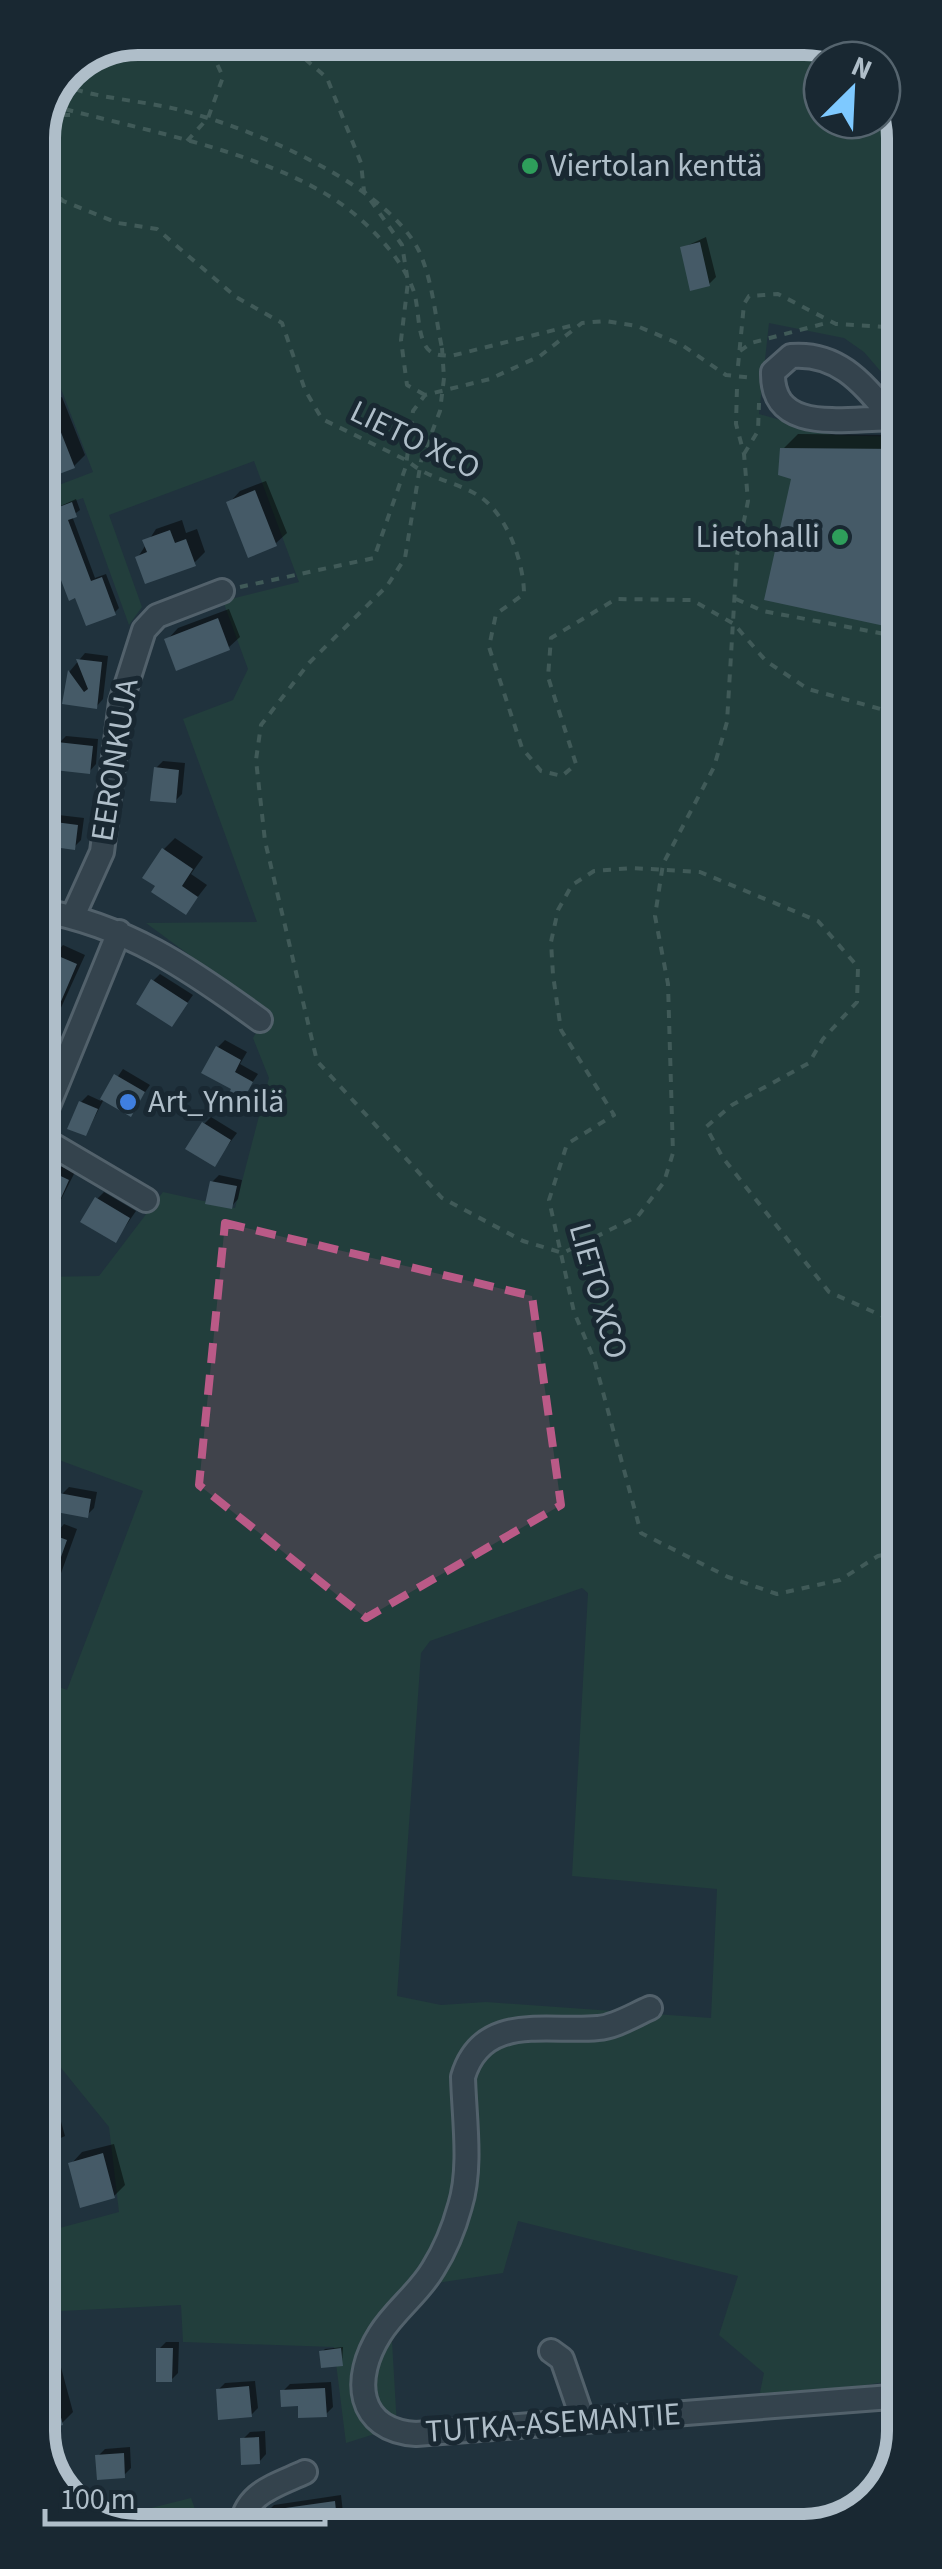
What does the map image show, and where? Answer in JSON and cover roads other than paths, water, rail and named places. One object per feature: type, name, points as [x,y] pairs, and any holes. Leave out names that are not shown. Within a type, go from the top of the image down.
[{"type":"street","points":[[887,408],[854,373],[816,356],[790,356],[774,372],[774,390],[781,401],[804,418],[887,419]]},
{"type":"street","name":"EERONKUJA","points":[[74,916],[102,852],[121,702],[144,630],[157,616],[222,592]]},
{"type":"street","points":[[55,913],[118,932],[182,963],[260,1020]]},
{"type":"street","points":[[55,1088],[118,932]]},
{"type":"street","points":[[55,1146],[146,1200]]},
{"type":"street","name":"TUTKA-ASEMANTIE","points":[[650,2008],[602,2028],[520,2027],[479,2048],[463,2077],[462,2201],[432,2272],[378,2335],[366,2373],[364,2399],[374,2422],[390,2432],[416,2434],[887,2397]]},
{"type":"street","points":[[551,2351],[562,2359],[583,2420]]},
{"type":"street","points":[[243,2514],[255,2495],[304,2472]]},
{"type":"place","name":"Viertolan kenttä","points":[[530,166]]},
{"type":"place","name":"Lietohalli","points":[[840,537]]},
{"type":"place","name":"Art_Ynnilä","points":[[128,1102]]}]
